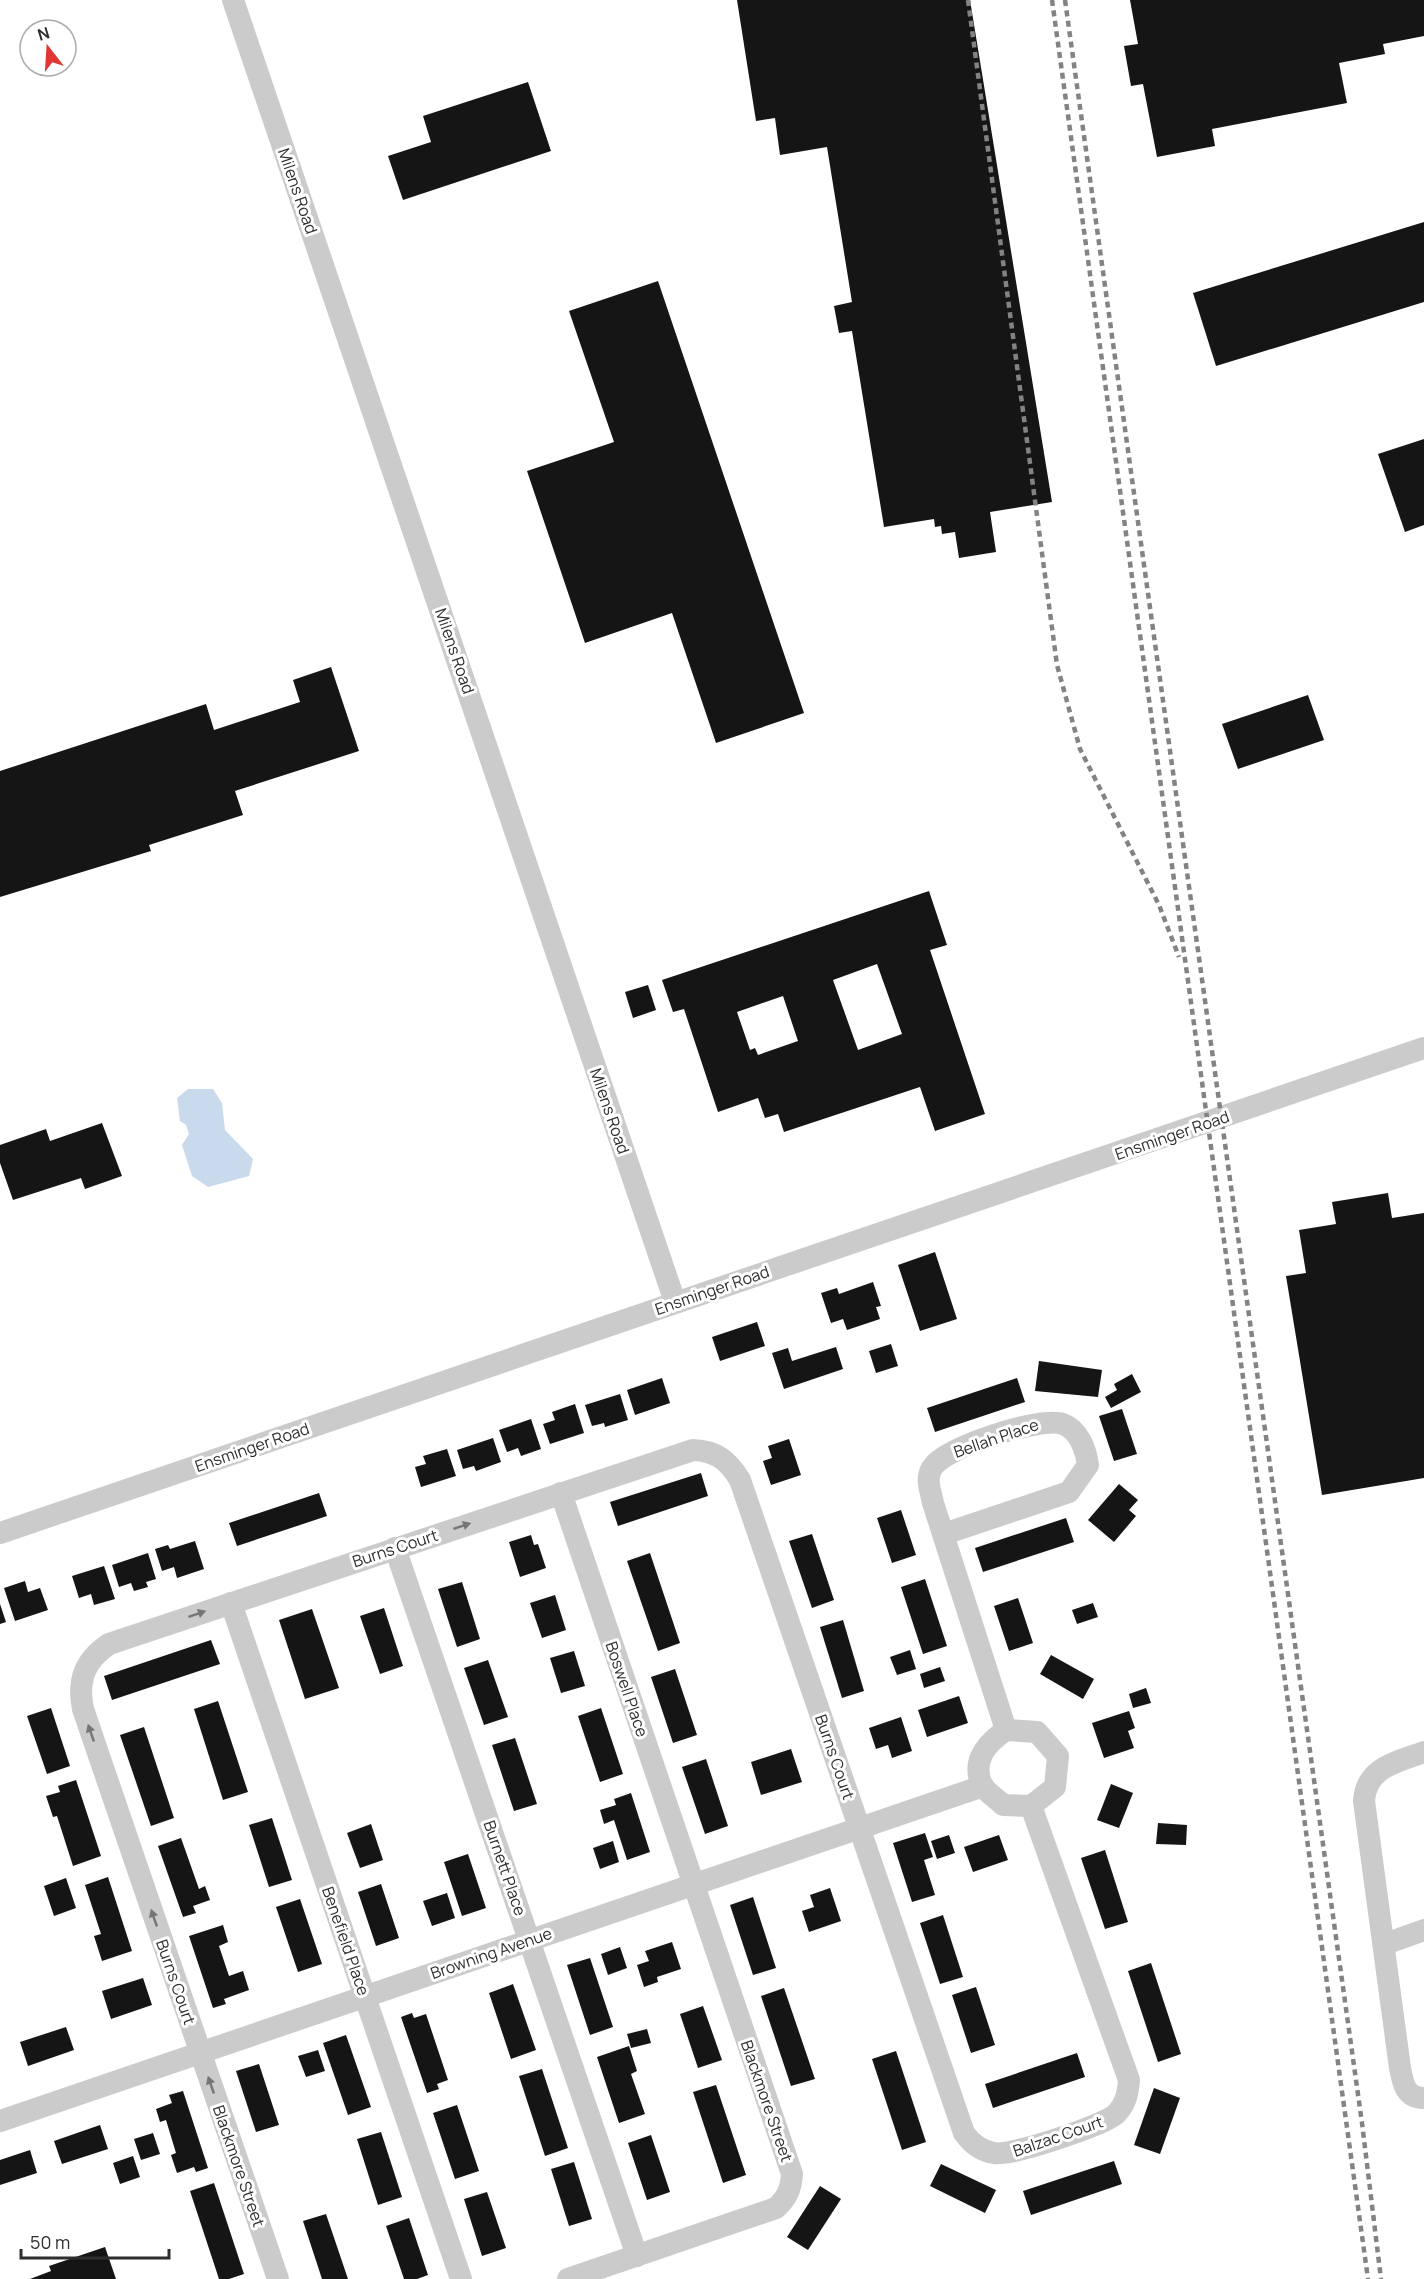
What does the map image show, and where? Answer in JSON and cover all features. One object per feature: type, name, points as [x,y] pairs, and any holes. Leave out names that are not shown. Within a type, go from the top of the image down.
[{"type":"street","name":"Milens Road","points":[[233,0],[675,1302]]},
{"type":"street","name":"Ensminger Road","points":[[0,1533],[1424,1048]]},
{"type":"street","name":"Bellah Place","points":[[944,1534],[1069,1492],[1088,1465],[1086,1453],[1077,1435],[1065,1424],[1047,1421],[955,1449],[932,1467],[928,1479],[944,1534],[1006,1730]]},
{"type":"street","name":"Burns Court","points":[[200,2052],[83,1709],[80,1694],[81,1679],[87,1664],[97,1652],[109,1644],[693,1450],[707,1451],[732,1466],[740,1479],[859,1827]]},
{"type":"street","name":"Boswell Place","points":[[561,1493],[694,1884]]},
{"type":"street","name":"Burnett Place","points":[[395,1548],[637,2256]]},
{"type":"street","name":"Benefield Place","points":[[231,1603],[461,2279]]},
{"type":"street","points":[[1006,1730],[1037,1732],[1058,1756],[1055,1787],[1030,1806],[1003,1805],[982,1786],[979,1764],[987,1742],[1006,1730]]},
{"type":"street","points":[[1424,1752],[1379,1769],[1370,1777],[1365,1792],[1404,2087],[1416,2098],[1424,2098]]},
{"type":"street","name":"Browning Avenue","points":[[0,2121],[982,1786]]},
{"type":"street","name":"Balzac Court","points":[[859,1827],[963,2133],[979,2148],[994,2154],[1007,2154],[1106,2120],[1124,2105],[1129,2080],[1030,1806]]},
{"type":"street","name":"Blackmore Street","points":[[568,2279],[776,2208],[786,2199],[791,2187],[792,2174],[694,1884]]},
{"type":"street","points":[[1385,1944],[1424,1930]]},
{"type":"street","name":"Blackmore Street","points":[[200,2052],[278,2279]]},
{"type":"water","points":[[188,1089],[213,1089],[222,1103],[225,1130],[253,1159],[249,1176],[208,1187],[192,1176],[182,1145],[189,1134],[186,1125],[180,1121],[177,1098]]},
{"type":"building","points":[[737,0],[970,0],[1052,502],[990,512],[996,552],[959,558],[955,532],[942,534],[941,526],[935,527],[934,519],[884,527],[852,331],[839,333],[834,306],[852,302],[827,147],[780,155],[775,118],[756,121]]},
{"type":"building","points":[[1130,0],[1424,0],[1424,36],[1383,44],[1385,54],[1339,63],[1347,103],[1212,129],[1215,146],[1157,157],[1143,84],[1131,86],[1124,46],[1138,44]]},
{"type":"building","points":[[528,82],[551,151],[403,200],[388,156],[431,142],[423,116]]},
{"type":"building","points":[[1424,222],[1424,302],[1216,366],[1193,293]]},
{"type":"building","points":[[658,281],[804,713],[716,743],[672,613],[585,643],[527,471],[614,442],[569,311]]},
{"type":"building","points":[[1424,439],[1424,525],[1405,532],[1378,454]]},
{"type":"building","points":[[331,667],[359,751],[235,791],[243,815],[149,845],[151,851],[0,897],[0,771],[206,704],[214,730],[300,702],[293,680]]},
{"type":"building","points":[[1308,695],[1324,740],[1238,769],[1222,724]]},
{"type":"building","points":[[929,891],[947,945],[930,950],[985,1114],[935,1131],[920,1087],[784,1132],[778,1114],[765,1118],[758,1098],[718,1112],[684,1009],[673,1012],[662,980]],"holes":[[[877,964],[902,1034],[858,1050],[833,980]],[[783,996],[798,1041],[758,1055],[755,1048],[750,1050],[737,1012]]]},
{"type":"building","points":[[648,985],[656,1010],[633,1018],[625,992]]},
{"type":"building","points":[[102,1123],[122,1176],[85,1189],[81,1178],[13,1200],[0,1163],[0,1145],[46,1129],[50,1141]]},
{"type":"building","points":[[1388,1193],[1392,1218],[1424,1213],[1424,1478],[1322,1495],[1286,1276],[1306,1273],[1299,1230],[1336,1224],[1332,1202]]},
{"type":"building","points":[[935,1252],[957,1319],[920,1331],[898,1265]]},
{"type":"building","points":[[873,1282],[881,1306],[876,1307],[880,1319],[847,1330],[843,1319],[831,1323],[821,1293],[837,1288],[839,1294]]},
{"type":"building","points":[[757,1322],[765,1346],[720,1361],[712,1337]]},
{"type":"building","points":[[891,1344],[898,1366],[876,1373],[869,1351]]},
{"type":"building","points":[[836,1347],[843,1369],[784,1389],[772,1353],[788,1348],[792,1361]]},
{"type":"building","points":[[1039,1361],[1102,1370],[1098,1397],[1035,1391]]},
{"type":"building","points":[[1132,1374],[1141,1392],[1111,1408],[1105,1397],[1117,1390],[1114,1384]]},
{"type":"building","points":[[662,1378],[670,1403],[635,1415],[627,1390]]},
{"type":"building","points":[[1017,1378],[1025,1402],[935,1432],[927,1408]]},
{"type":"building","points":[[620,1394],[628,1420],[605,1427],[604,1423],[592,1426],[585,1405]]},
{"type":"building","points":[[575,1404],[584,1433],[550,1444],[543,1424],[555,1420],[552,1412]]},
{"type":"building","points":[[1122,1409],[1137,1454],[1114,1461],[1099,1416]]},
{"type":"building","points":[[531,1419],[541,1449],[521,1456],[518,1448],[507,1452],[499,1430]]},
{"type":"building","points":[[493,1438],[501,1462],[476,1471],[474,1466],[463,1469],[457,1450]]},
{"type":"building","points":[[789,1439],[801,1475],[771,1485],[763,1461],[772,1458],[768,1446]]},
{"type":"building","points":[[447,1449],[456,1476],[421,1487],[415,1467],[426,1464],[423,1456]]},
{"type":"building","points":[[701,1473],[708,1496],[618,1526],[610,1502]]},
{"type":"building","points":[[1119,1484],[1138,1500],[1129,1510],[1136,1516],[1114,1542],[1088,1520]]},
{"type":"building","points":[[319,1493],[327,1516],[237,1546],[229,1523]]},
{"type":"building","points":[[901,1510],[916,1555],[892,1563],[877,1518]]},
{"type":"building","points":[[1066,1518],[1074,1542],[983,1572],[975,1548]]},
{"type":"building","points":[[812,1534],[834,1600],[812,1608],[789,1541]]},
{"type":"building","points":[[531,1535],[534,1545],[538,1544],[546,1568],[520,1577],[509,1542]]},
{"type":"building","points":[[195,1541],[204,1569],[177,1578],[174,1567],[162,1571],[155,1549],[168,1545],[170,1549]]},
{"type":"building","points":[[148,1553],[156,1579],[146,1582],[148,1587],[134,1591],[131,1583],[119,1587],[112,1565]]},
{"type":"building","points":[[650,1553],[680,1643],[658,1651],[627,1561]]},
{"type":"building","points":[[104,1566],[115,1599],[94,1605],[91,1594],[79,1598],[72,1576]]},
{"type":"building","points":[[925,1579],[947,1646],[923,1654],[901,1587]]},
{"type":"building","points":[[25,1581],[28,1592],[40,1588],[48,1610],[15,1621],[4,1588]]},
{"type":"building","points":[[462,1582],[480,1639],[457,1647],[438,1589]]},
{"type":"building","points":[[555,1595],[566,1630],[542,1638],[530,1603]]},
{"type":"building","points":[[1018,1598],[1033,1643],[1009,1651],[994,1606]]},
{"type":"building","points":[[1093,1603],[1098,1617],[1077,1624],[1072,1610]]},
{"type":"building","points":[[0,1604],[6,1622],[0,1624]]},
{"type":"building","points":[[384,1608],[403,1666],[380,1674],[360,1616]]},
{"type":"building","points":[[312,1609],[339,1688],[305,1699],[279,1620]]},
{"type":"building","points":[[843,1620],[864,1691],[842,1698],[820,1627]]},
{"type":"building","points":[[211,1640],[220,1664],[112,1700],[104,1676]]},
{"type":"building","points":[[910,1650],[916,1669],[897,1675],[890,1657]]},
{"type":"building","points":[[574,1651],[585,1686],[561,1693],[550,1658]]},
{"type":"building","points":[[1051,1655],[1094,1679],[1083,1699],[1040,1674]]},
{"type":"building","points":[[488,1660],[508,1717],[484,1725],[464,1668]]},
{"type":"building","points":[[940,1667],[945,1681],[924,1688],[920,1674]]},
{"type":"building","points":[[675,1669],[697,1735],[673,1743],[651,1677]]},
{"type":"building","points":[[1146,1688],[1151,1703],[1133,1708],[1129,1694]]},
{"type":"building","points":[[959,1696],[968,1723],[927,1737],[918,1710]]},
{"type":"building","points":[[218,1701],[248,1792],[223,1800],[194,1709]]},
{"type":"building","points":[[51,1708],[70,1766],[47,1774],[27,1716]]},
{"type":"building","points":[[601,1708],[623,1774],[600,1782],[578,1716]]},
{"type":"building","points":[[1129,1711],[1135,1728],[1128,1731],[1134,1748],[1104,1758],[1092,1723]]},
{"type":"building","points":[[901,1717],[912,1751],[892,1758],[888,1745],[876,1749],[869,1728]]},
{"type":"building","points":[[144,1727],[174,1818],[151,1826],[120,1735]]},
{"type":"building","points":[[515,1738],[537,1804],[514,1811],[492,1745]]},
{"type":"building","points":[[791,1749],[802,1782],[761,1795],[751,1762]]},
{"type":"building","points":[[706,1759],[728,1826],[705,1834],[682,1767]]},
{"type":"building","points":[[76,1780],[101,1856],[73,1866],[57,1816],[53,1817],[46,1796],[60,1792],[58,1786]]},
{"type":"building","points":[[1111,1784],[1133,1793],[1119,1828],[1097,1820]]},
{"type":"building","points":[[631,1793],[650,1852],[627,1860],[614,1820],[604,1824],[600,1810],[616,1805],[614,1799]]},
{"type":"building","points":[[272,1818],[292,1880],[269,1887],[249,1825]]},
{"type":"building","points":[[1158,1823],[1187,1825],[1186,1845],[1156,1844]]},
{"type":"building","points":[[371,1824],[383,1860],[360,1868],[347,1833]]},
{"type":"building","points":[[925,1833],[933,1857],[924,1860],[935,1895],[912,1902],[893,1843]]},
{"type":"building","points":[[949,1835],[955,1853],[937,1859],[931,1841]]},
{"type":"building","points":[[999,1835],[1008,1860],[973,1872],[964,1847]]},
{"type":"building","points":[[181,1838],[199,1889],[205,1886],[210,1900],[193,1906],[196,1913],[183,1917],[158,1846]]},
{"type":"building","points":[[613,1841],[619,1862],[600,1869],[593,1848]]},
{"type":"building","points":[[1105,1850],[1128,1922],[1105,1929],[1081,1858]]},
{"type":"building","points":[[468,1854],[486,1908],[462,1916],[444,1862]]},
{"type":"building","points":[[108,1877],[132,1951],[102,1961],[94,1936],[101,1934],[85,1885]]},
{"type":"building","points":[[66,1878],[76,1908],[54,1916],[44,1886]]},
{"type":"building","points":[[381,1884],[399,1938],[376,1946],[358,1892]]},
{"type":"building","points":[[830,1888],[841,1921],[809,1932],[802,1911],[814,1907],[810,1895]]},
{"type":"building","points":[[447,1893],[455,1918],[432,1926],[423,1901]]},
{"type":"building","points":[[753,1897],[776,1968],[753,1975],[730,1905]]},
{"type":"building","points":[[300,1899],[322,1964],[298,1972],[276,1907]]},
{"type":"building","points":[[943,1915],[963,1977],[940,1984],[920,1923]]},
{"type":"building","points":[[223,1925],[228,1942],[219,1946],[229,1976],[243,1971],[249,1990],[224,1999],[226,2004],[213,2008],[189,1936]]},
{"type":"building","points":[[672,1942],[681,1969],[657,1977],[658,1982],[644,1987],[637,1965],[649,1961],[645,1951]]},
{"type":"building","points":[[620,1947],[627,1968],[608,1975],[601,1954]]},
{"type":"building","points":[[590,1958],[613,2027],[590,2035],[567,1965]]},
{"type":"building","points":[[1151,1963],[1181,2054],[1158,2062],[1128,1971]]},
{"type":"building","points":[[143,1978],[152,2005],[111,2019],[102,1991]]},
{"type":"building","points":[[513,1984],[536,2050],[511,2059],[489,1993]]},
{"type":"building","points":[[976,1987],[995,2045],[971,2053],[952,1995]]},
{"type":"building","points":[[784,1988],[815,2079],[791,2086],[761,1996]]},
{"type":"building","points":[[703,2006],[722,2060],[698,2068],[680,2014]]},
{"type":"building","points":[[412,2013],[414,2018],[426,2014],[448,2080],[437,2084],[439,2089],[427,2093],[401,2017]]},
{"type":"building","points":[[66,2027],[74,2050],[28,2066],[20,2042]]},
{"type":"building","points":[[647,2029],[651,2043],[631,2048],[627,2034]]},
{"type":"building","points":[[346,2035],[371,2107],[348,2115],[323,2043]]},
{"type":"building","points":[[629,2046],[637,2071],[631,2074],[645,2114],[619,2123],[597,2057]]},
{"type":"building","points":[[318,2050],[325,2071],[306,2077],[298,2056]]},
{"type":"building","points":[[896,2051],[926,2142],[902,2150],[872,2059]]},
{"type":"building","points":[[1077,2053],[1085,2077],[993,2108],[985,2084]]},
{"type":"building","points":[[259,2064],[279,2125],[256,2132],[236,2071]]},
{"type":"building","points":[[542,2069],[568,2148],[545,2156],[519,2076]]},
{"type":"building","points":[[716,2085],[746,2175],[723,2183],[693,2092]]},
{"type":"building","points":[[1154,2088],[1180,2098],[1160,2154],[1134,2145]]},
{"type":"building","points":[[183,2091],[208,2168],[196,2172],[194,2167],[177,2173],[171,2155],[176,2153],[166,2120],[160,2122],[156,2109],[172,2103],[169,2095]]},
{"type":"building","points":[[457,2105],[479,2171],[455,2179],[433,2113]]},
{"type":"building","points":[[100,2125],[108,2149],[62,2164],[54,2141]]},
{"type":"building","points":[[381,2132],[402,2197],[378,2205],[357,2139]]},
{"type":"building","points":[[153,2133],[160,2154],[141,2160],[134,2139]]},
{"type":"building","points":[[651,2135],[670,2192],[647,2200],[628,2143]]},
{"type":"building","points":[[30,2150],[37,2173],[0,2185],[0,2160]]},
{"type":"building","points":[[133,2156],[140,2177],[120,2184],[113,2163]]},
{"type":"building","points":[[1114,2161],[1122,2184],[1031,2215],[1023,2191]]},
{"type":"building","points":[[574,2162],[592,2219],[569,2226],[551,2169]]},
{"type":"building","points":[[941,2164],[996,2190],[985,2213],[930,2186]]},
{"type":"building","points":[[214,2183],[244,2274],[229,2279],[219,2279],[190,2191]]},
{"type":"building","points":[[820,2186],[841,2199],[808,2250],[787,2237]]},
{"type":"building","points":[[487,2192],[506,2248],[482,2256],[464,2199]]},
{"type":"building","points":[[326,2214],[348,2279],[322,2279],[303,2221]]},
{"type":"building","points":[[409,2218],[428,2275],[417,2279],[404,2279],[386,2226]]},
{"type":"building","points":[[105,2247],[116,2279],[30,2279],[51,2271],[49,2266]]},
{"type":"railway","points":[[968,0],[1057,665],[1080,749],[1159,905],[1179,957]]},
{"type":"railway","points":[[1052,0],[1368,2279]]},
{"type":"railway","points":[[1065,0],[1362,2123],[1381,2279]]}]
